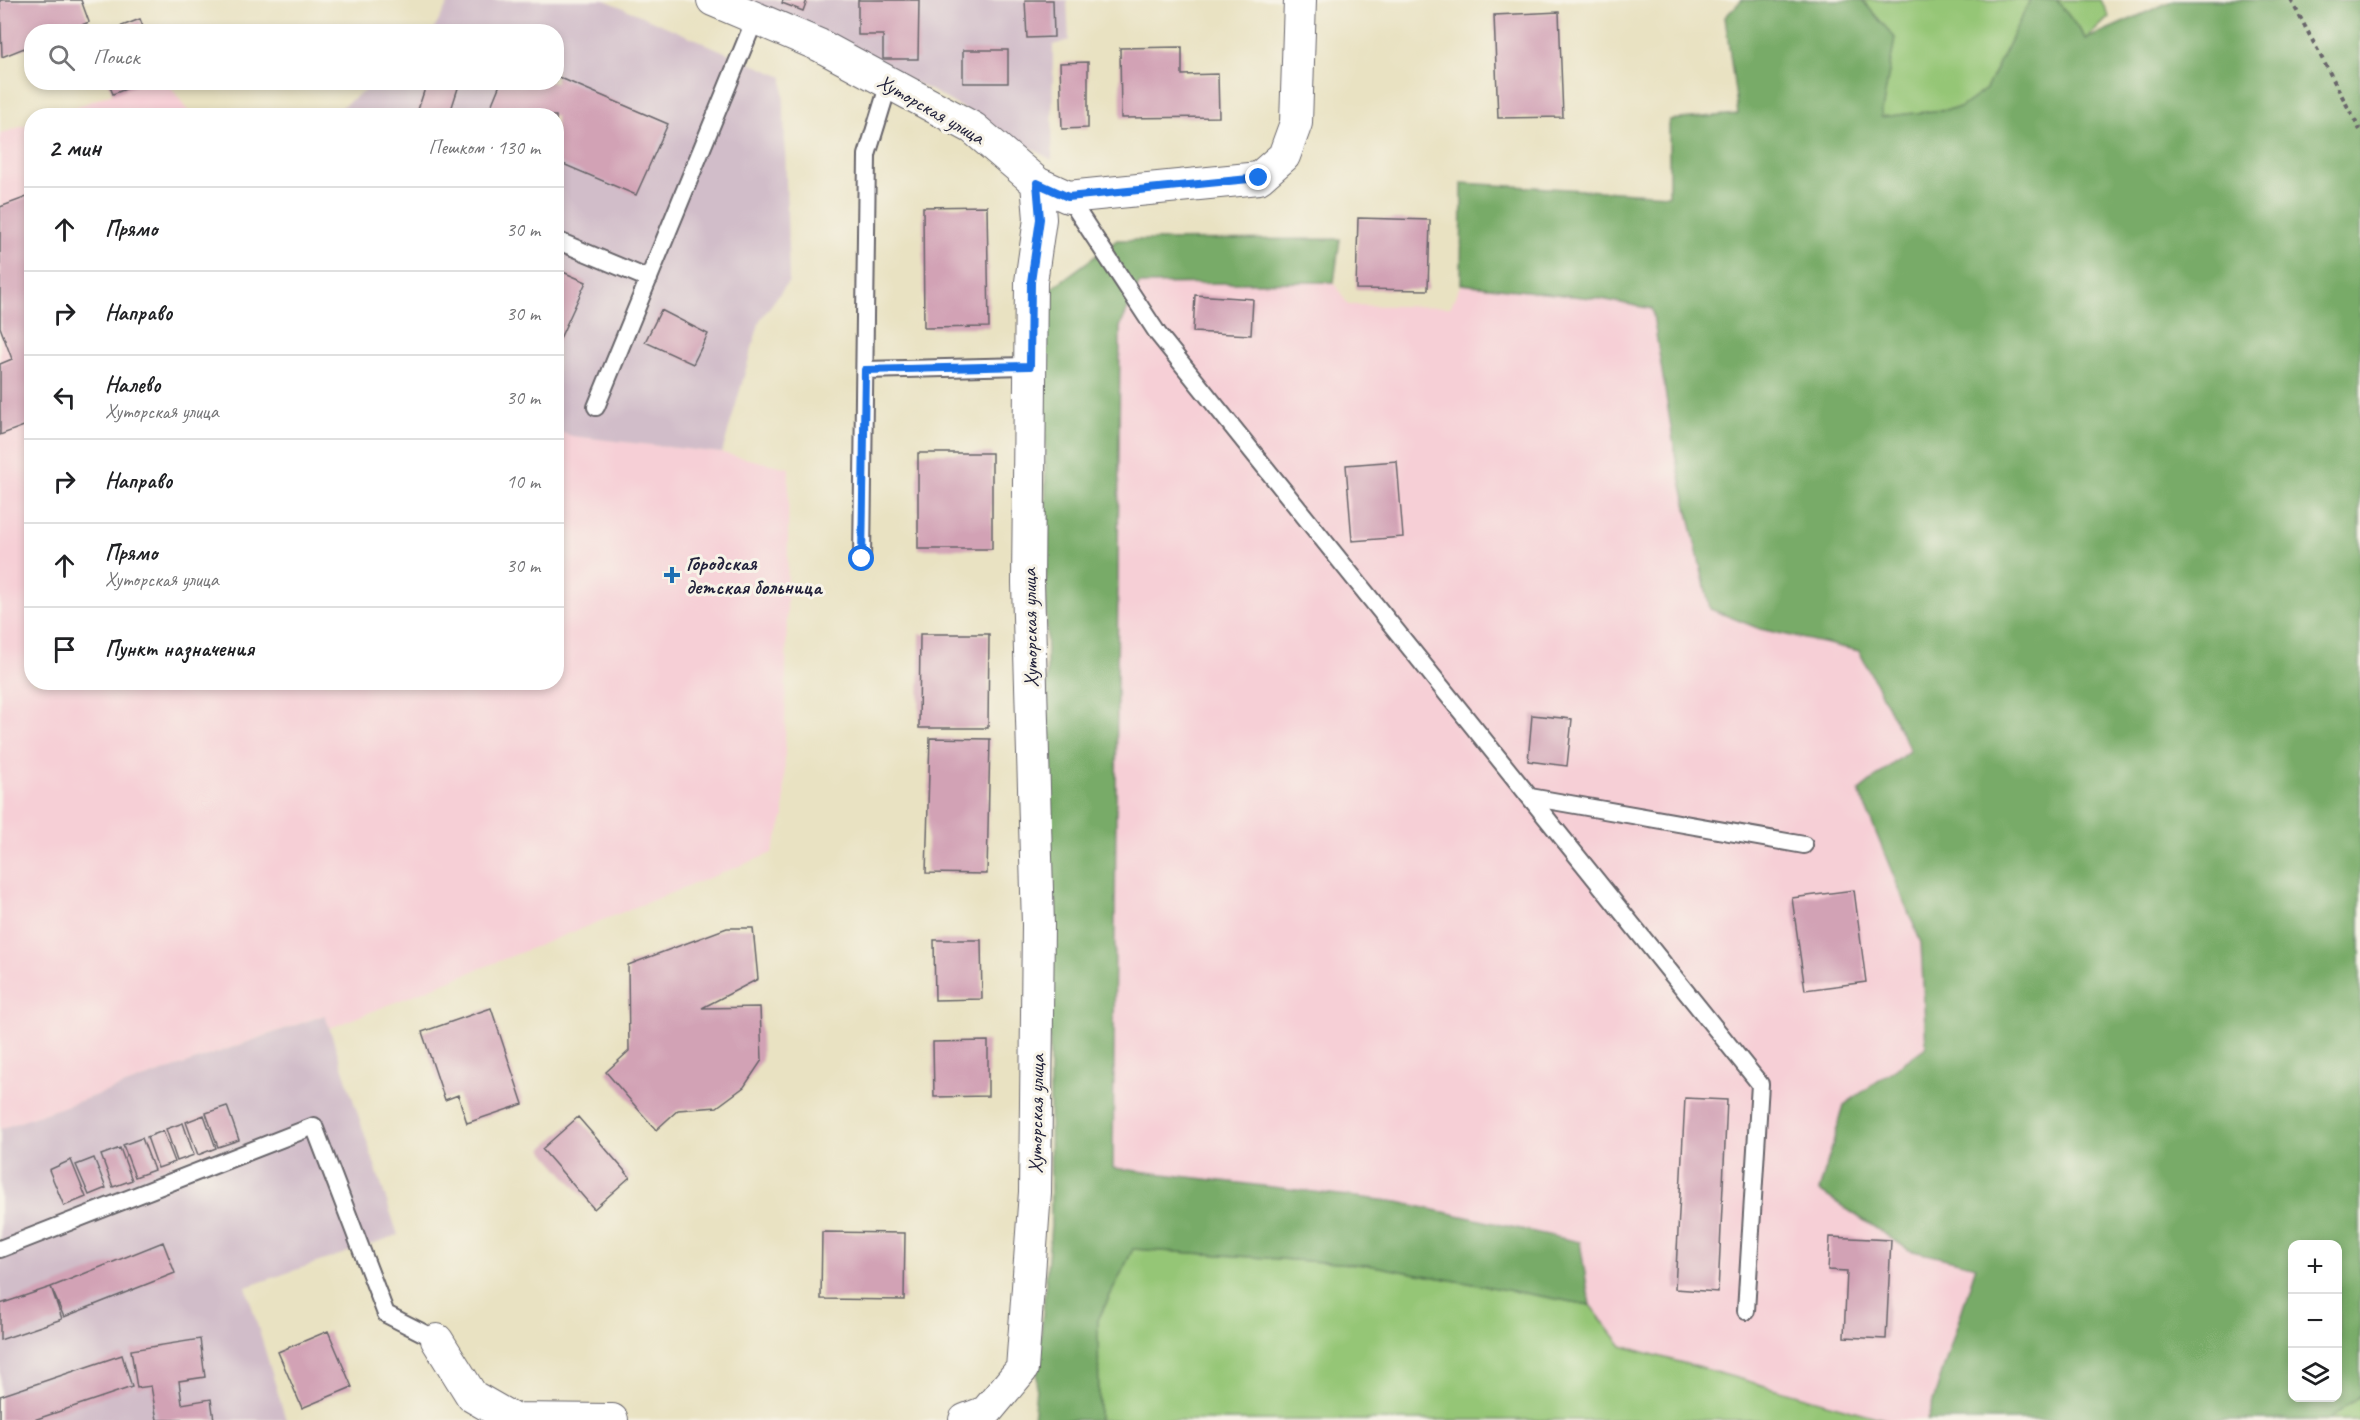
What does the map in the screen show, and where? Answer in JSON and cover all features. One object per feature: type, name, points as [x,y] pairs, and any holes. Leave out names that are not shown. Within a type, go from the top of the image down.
[{"type":"street","name":"Хуторская улица","points":[[713,0],[819,45],[973,128],[1037,183],[1040,219],[1031,282],[1028,583],[1038,937],[1035,1192],[1022,1369],[986,1412],[965,1420]]},
{"type":"street","points":[[1037,183],[1068,197],[1259,178],[1284,156],[1296,123],[1300,0]]},
{"type":"street","points":[[437,1341],[472,1395],[512,1419],[612,1420]]},
{"type":"lane","points":[[596,407],[755,19]]},
{"type":"lane","points":[[862,559],[867,155],[889,83]]},
{"type":"lane","points":[[1068,197],[1158,334],[1761,1084],[1746,1311]]},
{"type":"lane","points":[[564,243],[649,279]]},
{"type":"lane","points":[[865,370],[1030,366]]},
{"type":"lane","points":[[1530,797],[1804,844]]},
{"type":"lane","points":[[0,1248],[314,1126],[386,1314],[437,1341]]},
{"type":"path","points":[[2292,0],[2360,130]]},
{"type":"shaded area","points":[[450,0],[605,0],[783,77],[789,281],[760,320],[722,453],[564,433],[564,108],[340,108],[366,90],[564,90],[564,24],[437,24]]},
{"type":"shaded area","points":[[744,0],[1067,0],[1069,40],[1053,45],[1052,160],[936,93]]},
{"type":"shaded area","points":[[120,90],[173,90],[186,108],[74,108]]},
{"type":"shaded area","name":"Городская детская больница","points":[[24,125],[24,690],[564,690],[564,433],[722,453],[789,468],[784,816],[772,853],[330,1028],[324,1015],[0,1129],[0,134]]},
{"type":"shaded area","points":[[1334,282],[1348,305],[1450,307],[1461,284],[1601,299],[1652,309],[1676,459],[1760,629],[1859,651],[1910,751],[1859,791],[1921,943],[1926,1047],[1844,1105],[1909,1250],[1977,1265],[1927,1420],[1886,1420],[1622,1345],[1590,1305],[1580,1242],[1398,1202],[1113,1168],[1120,327],[1139,284]]},
{"type":"shaded area","points":[[325,1015],[398,1235],[246,1287],[286,1420],[0,1420],[0,1129]]},
{"type":"green space","points":[[1742,0],[1862,0],[1895,38],[1881,117],[1960,108],[1986,89],[2030,0],[2057,0],[2086,39],[2174,0],[2360,0],[2360,1395],[2329,1420],[1927,1420],[1976,1266],[1909,1250],[1819,1191],[1844,1105],[1926,1047],[1921,943],[1859,791],[1910,750],[1859,651],[1760,629],[1710,609],[1676,459],[1652,309],[1601,299],[1461,284],[1462,183],[1669,195],[1669,120],[1738,114],[1725,17]]},
{"type":"green space","points":[[1862,0],[2030,0],[1986,89],[1960,108],[1880,117],[1895,38]]},
{"type":"green space","points":[[2057,0],[2101,0],[2109,17],[2086,39]]},
{"type":"green space","points":[[1340,239],[1334,282],[1139,284],[1120,327],[1113,1168],[1398,1202],[1580,1242],[1590,1305],[1368,1265],[1133,1249],[1098,1320],[1099,1420],[1033,1420],[1051,1225],[1044,294],[1117,240]]},
{"type":"green space","points":[[1133,1249],[1368,1265],[1590,1305],[1622,1346],[1887,1420],[1099,1420],[1098,1320]]},
{"type":"green space","points":[[2360,1395],[2360,1420],[2329,1420]]},
{"type":"building","points":[[0,0],[81,0],[89,22],[84,24],[24,24],[24,48],[2,57]]},
{"type":"building","points":[[783,0],[807,0],[803,11],[782,3]]},
{"type":"building","points":[[858,0],[919,0],[918,59],[883,59],[883,35],[858,35]]},
{"type":"building","points":[[1025,0],[1053,0],[1054,37],[1027,38]]},
{"type":"building","points":[[1559,12],[1563,117],[1498,118],[1494,15]]},
{"type":"building","points":[[140,19],[142,24],[127,24]]},
{"type":"building","points":[[1182,47],[1182,75],[1218,74],[1219,117],[1121,118],[1120,48]]},
{"type":"building","points":[[963,50],[1008,50],[1008,83],[963,83]]},
{"type":"building","points":[[1088,62],[1088,128],[1062,129],[1060,63]]},
{"type":"building","points":[[564,79],[668,124],[636,195],[564,164],[564,108],[490,108],[498,90],[564,90]]},
{"type":"building","points":[[111,90],[123,90],[113,94]]},
{"type":"building","points":[[424,90],[457,90],[452,108],[419,108]]},
{"type":"building","points":[[24,198],[24,426],[0,435],[0,364],[12,359],[0,327],[0,207]]},
{"type":"building","points":[[987,206],[989,327],[924,328],[923,207]]},
{"type":"building","points":[[1358,218],[1430,220],[1428,290],[1356,289]]},
{"type":"building","points":[[564,272],[586,282],[564,330]]},
{"type":"building","points":[[1195,295],[1253,299],[1251,335],[1193,332]]},
{"type":"building","points":[[661,310],[708,334],[693,364],[645,342]]},
{"type":"building","points":[[918,453],[992,453],[992,549],[918,549]]},
{"type":"building","points":[[1397,461],[1403,537],[1352,541],[1346,465]]},
{"type":"building","points":[[920,634],[989,634],[988,728],[919,728]]},
{"type":"building","points":[[1532,715],[1572,719],[1567,766],[1528,761]]},
{"type":"building","points":[[930,738],[990,739],[987,874],[926,873]]},
{"type":"building","points":[[1854,890],[1866,982],[1805,990],[1792,898]]},
{"type":"building","points":[[727,928],[753,928],[758,979],[702,1008],[760,1007],[762,1060],[744,1087],[717,1107],[678,1110],[656,1130],[606,1072],[629,1051],[628,965]]},
{"type":"building","points":[[934,940],[981,940],[982,999],[935,1000]]},
{"type":"building","points":[[491,1008],[523,1104],[467,1123],[458,1095],[445,1100],[422,1032]]},
{"type":"building","points":[[988,1041],[988,1096],[934,1097],[933,1042]]},
{"type":"building","points":[[1685,1098],[1727,1100],[1718,1292],[1675,1289]]},
{"type":"building","points":[[227,1106],[239,1140],[218,1147],[206,1113]]},
{"type":"building","points":[[204,1115],[216,1148],[198,1155],[186,1122]]},
{"type":"building","points":[[578,1117],[630,1177],[594,1209],[542,1149]]},
{"type":"building","points":[[183,1123],[194,1155],[177,1161],[166,1129]]},
{"type":"building","points":[[163,1131],[175,1162],[158,1168],[147,1137]]},
{"type":"building","points":[[142,1138],[154,1170],[135,1177],[123,1145]]},
{"type":"building","points":[[120,1148],[132,1180],[113,1187],[101,1155]]},
{"type":"building","points":[[94,1158],[106,1188],[89,1195],[76,1165]]},
{"type":"building","points":[[71,1160],[86,1197],[64,1206],[49,1170]]},
{"type":"building","points":[[822,1232],[905,1233],[904,1300],[821,1299]]},
{"type":"building","points":[[1830,1237],[1891,1240],[1886,1339],[1844,1337],[1847,1271],[1828,1270]]},
{"type":"building","points":[[163,1242],[175,1273],[64,1317],[51,1287]]},
{"type":"building","points":[[51,1287],[62,1319],[0,1340],[0,1304]]},
{"type":"building","points":[[328,1331],[352,1387],[302,1408],[278,1352]]},
{"type":"building","points":[[200,1339],[205,1377],[179,1381],[182,1404],[211,1399],[214,1420],[157,1420],[151,1386],[137,1388],[131,1350]]},
{"type":"building","points":[[122,1355],[132,1387],[34,1420],[0,1420],[0,1396]]},
{"type":"place","name":"Городская детская больница","points":[[672,575]]},
{"type":"route","points":[[862,559],[865,370],[1030,366],[1031,282],[1040,219],[1037,183],[1068,197],[1259,178]]}]
